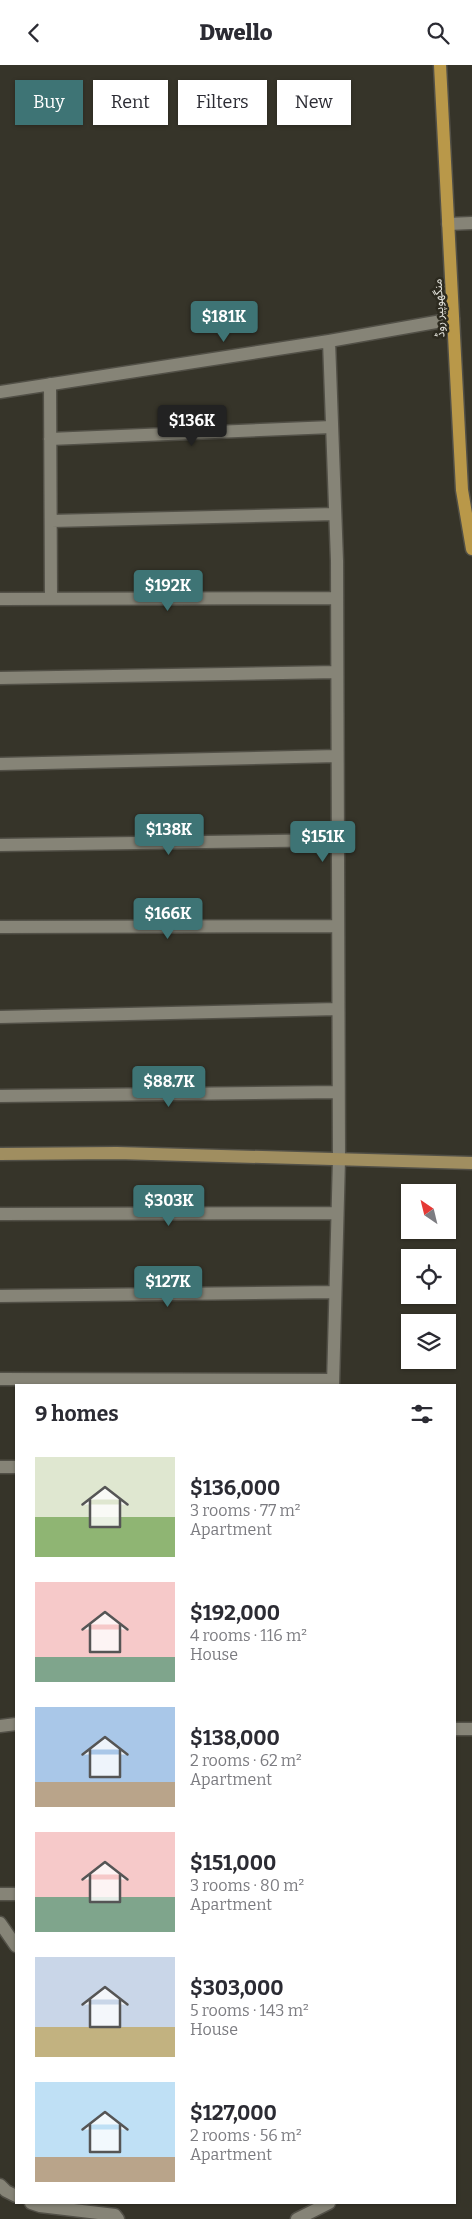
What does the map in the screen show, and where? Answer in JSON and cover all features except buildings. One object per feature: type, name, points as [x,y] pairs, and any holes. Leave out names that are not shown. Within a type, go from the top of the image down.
[{"type":"main road","name":"منگھوپیر روڈ","points":[[440,65],[453,319],[466,470],[462,490],[472,549]]},
{"type":"street","points":[[448,224],[472,223]]},
{"type":"street","points":[[0,392],[329,341],[453,319]]},
{"type":"street","points":[[0,1379],[333,1383],[338,1159],[337,598],[329,341]]},
{"type":"street","points":[[50,384],[51,599]]},
{"type":"street","points":[[50,439],[332,427]]},
{"type":"street","points":[[50,521],[335,514]]},
{"type":"street","points":[[0,599],[337,598]]},
{"type":"street","points":[[0,678],[337,672]]},
{"type":"street","points":[[0,764],[337,756]]},
{"type":"street","points":[[0,845],[337,840]]},
{"type":"street","points":[[0,927],[337,926]]},
{"type":"street","points":[[0,1017],[337,1009]]},
{"type":"street","points":[[0,1096],[338,1092]]},
{"type":"street","points":[[0,1154],[117,1153],[472,1163]]},
{"type":"street","points":[[0,1214],[337,1213]]},
{"type":"street","points":[[0,1296],[335,1292]]},
{"type":"street","points":[[0,1467],[15,1467]]},
{"type":"street","points":[[0,1726],[15,1724]]},
{"type":"street","points":[[456,1729],[472,1729]]},
{"type":"street","points":[[0,1894],[15,1894]]},
{"type":"street","points":[[0,1923],[15,1945]]},
{"type":"street","points":[[0,2185],[15,2196]]},
{"type":"street","points":[[34,2204],[117,2217],[119,2204]]},
{"type":"street","points":[[297,2219],[327,2204]]}]
